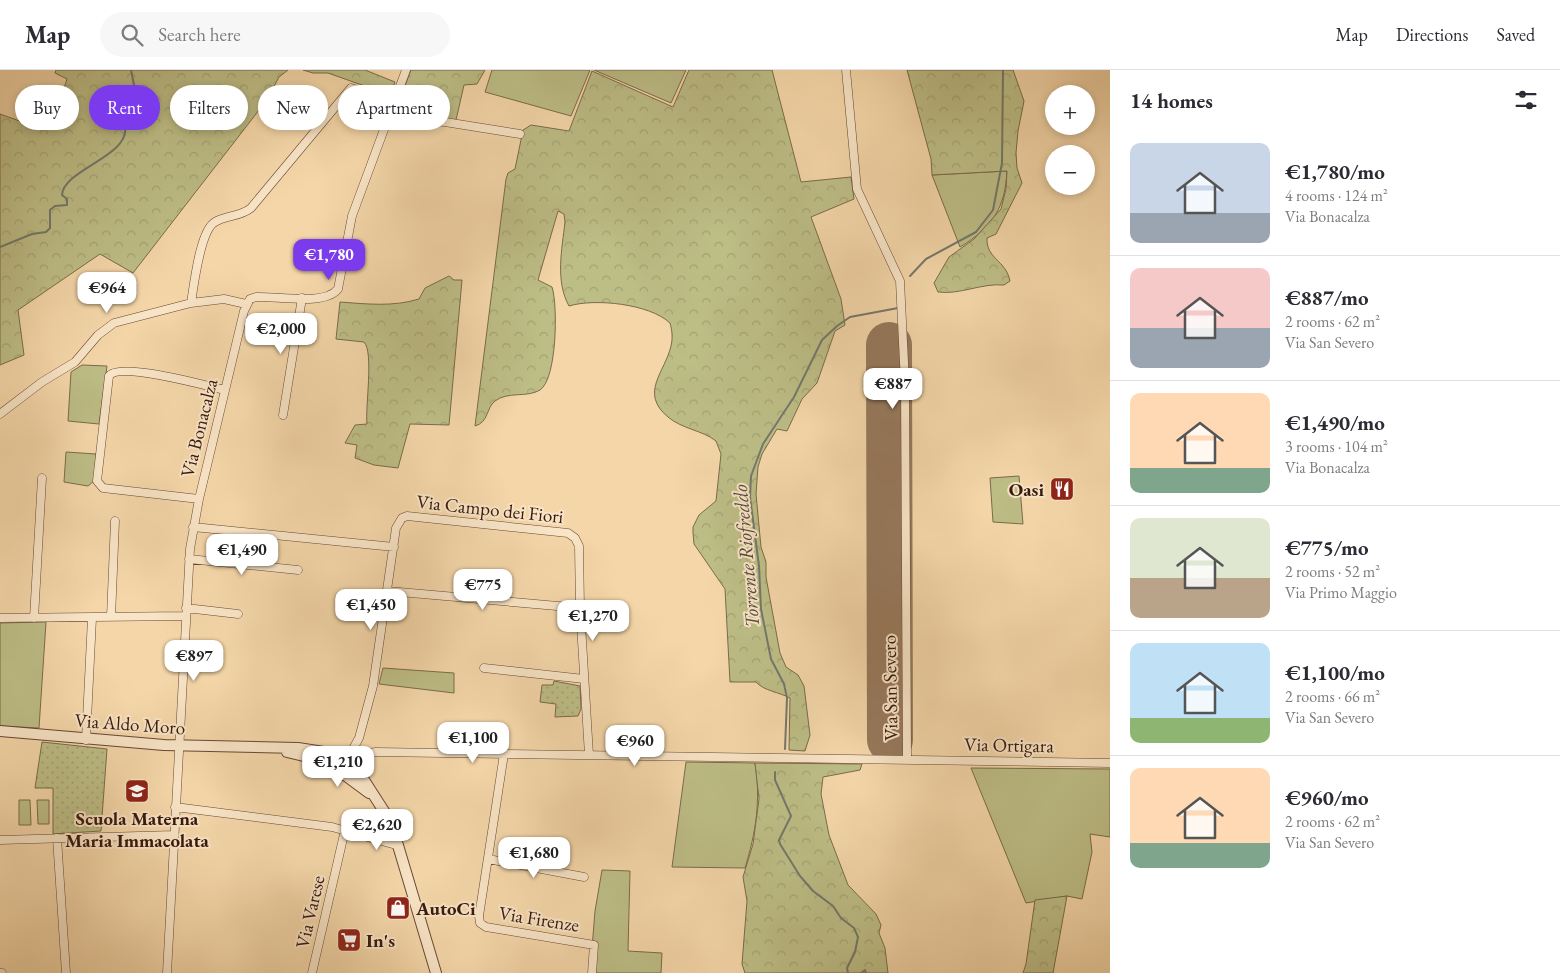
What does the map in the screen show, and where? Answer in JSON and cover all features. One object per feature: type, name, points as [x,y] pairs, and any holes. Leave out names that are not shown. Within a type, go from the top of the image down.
[{"type":"street","points":[[400,85],[406,70]]},
{"type":"street","name":"Via San Severo","points":[[349,760],[361,754],[376,752],[907,759],[904,383],[900,281],[857,189],[846,70]]},
{"type":"street","points":[[191,302],[205,235],[212,224],[246,212],[251,208],[338,104]]},
{"type":"street","points":[[450,123],[520,134]]},
{"type":"street","points":[[0,414],[42,382],[80,358],[105,328],[125,319],[191,302],[224,299],[246,304],[256,297],[328,298],[338,289],[352,216],[383,130]]},
{"type":"street","points":[[283,415],[302,298]]},
{"type":"street","name":"Via Bonacalza","points":[[166,973],[189,559],[199,499],[246,304]]},
{"type":"street","name":"Via Bonacalza","points":[[199,499],[102,488],[97,481],[109,376],[116,371],[148,373],[225,390]]},
{"type":"street","points":[[34,618],[42,478]]},
{"type":"street","name":"Via Campo dei Fiori","points":[[394,547],[396,528],[402,518],[412,516],[568,533],[575,538],[579,546],[580,608]]},
{"type":"street","points":[[111,617],[115,521]]},
{"type":"street","points":[[193,527],[394,547],[368,708],[359,738],[349,760],[352,772],[346,776]]},
{"type":"street","points":[[189,559],[298,570]]},
{"type":"street","points":[[388,591],[580,608],[589,755]]},
{"type":"street","points":[[0,618],[92,618],[186,612],[238,614]]},
{"type":"street","points":[[86,740],[92,618]]},
{"type":"street","points":[[484,668],[584,679]]},
{"type":"street","name":"Via Aldo Moro","points":[[0,731],[86,740],[179,746],[298,748],[349,760]]},
{"type":"street","name":"Via Aldo Moro","points":[[258,748],[316,758],[334,767]]},
{"type":"street","name":"Via Firenze","points":[[504,754],[480,923],[486,927],[594,945],[592,973]]},
{"type":"street","points":[[374,797],[346,776],[337,773],[334,767],[336,758],[349,760],[374,797],[394,832],[436,973]]},
{"type":"street","name":"Via Ortigara","points":[[907,759],[1110,763]]},
{"type":"street","points":[[175,808],[345,830],[366,835],[398,848]]},
{"type":"street","points":[[366,835],[380,830],[385,815]]},
{"type":"street","name":"Via Varese","points":[[312,973],[345,830]]},
{"type":"street","points":[[0,840],[174,835]]},
{"type":"street","points":[[57,838],[66,973]]},
{"type":"street","points":[[488,859],[584,877]]},
{"type":"green space","points":[[56,70],[288,70],[279,77],[275,85],[258,85],[258,111],[248,124],[248,85],[170,85],[170,130],[244,130],[133,273],[100,254],[18,310],[24,355],[0,365],[0,114],[15,119],[15,130],[79,130],[79,85],[65,85],[67,79],[55,73]]},
{"type":"green space","points":[[303,70],[365,70],[395,82],[394,85],[362,85],[328,73],[313,73]]},
{"type":"green space","points":[[411,70],[485,70],[477,84],[464,85],[456,120],[450,120],[450,85],[405,85]]},
{"type":"green space","points":[[492,70],[590,70],[571,116],[485,92]]},
{"type":"green space","points":[[594,70],[686,70],[671,103]]},
{"type":"green space","points":[[689,70],[772,70],[801,182],[851,177],[854,199],[811,217],[841,299],[845,325],[835,331],[817,383],[802,399],[787,431],[777,429],[762,454],[758,467],[756,494],[761,547],[766,562],[766,577],[780,653],[786,667],[798,675],[804,686],[810,735],[805,751],[789,750],[790,698],[763,687],[756,682],[730,682],[725,589],[694,544],[693,533],[693,527],[699,515],[716,501],[721,454],[716,441],[668,417],[655,399],[656,382],[672,343],[670,323],[661,316],[649,311],[622,304],[593,303],[569,306],[562,286],[561,276],[561,254],[565,222],[564,214],[558,211],[538,280],[552,287],[554,296],[555,341],[550,372],[546,383],[540,390],[535,392],[506,396],[495,401],[483,421],[475,426],[506,179],[508,173],[515,169],[523,130],[531,125],[569,131],[592,71],[673,107]]},
{"type":"green space","points":[[907,70],[1013,70],[1024,101],[1016,153],[1017,168],[1022,183],[996,234],[987,238],[990,251],[1008,274],[1010,281],[1004,285],[954,292],[938,292],[934,283],[949,257],[974,239],[1001,209],[1006,189],[1007,171],[932,175],[931,159]]},
{"type":"green space","points":[[1007,171],[1003,196],[995,215],[981,232],[960,247],[932,175]]},
{"type":"green space","points":[[449,276],[454,280],[462,280],[449,425],[410,424],[398,468],[374,465],[355,458],[357,445],[345,443],[355,425],[367,424],[368,357],[364,342],[336,339],[340,302],[380,304],[409,302],[419,299],[425,288]]},
{"type":"green space","points":[[82,365],[107,366],[99,424],[68,421],[71,372]]},
{"type":"green space","points":[[66,452],[96,454],[94,481],[88,486],[64,482]]},
{"type":"green space","points":[[1019,476],[1023,524],[993,522],[990,478]]},
{"type":"green space","points":[[46,622],[39,728],[0,726],[0,623]]},
{"type":"green space","points":[[383,668],[454,673],[454,693],[379,684]]},
{"type":"green space","points":[[554,681],[580,686],[581,709],[578,716],[555,717],[556,704],[540,702],[542,685],[553,685]]},
{"type":"green space","points":[[42,742],[107,749],[101,831],[53,834],[53,788],[35,788]]},
{"type":"green space","points":[[686,762],[755,763],[758,790],[756,816],[745,868],[672,867]]},
{"type":"green space","points":[[755,763],[862,764],[860,770],[823,777],[821,794],[829,835],[848,885],[876,914],[881,925],[879,933],[885,948],[888,973],[745,973],[742,964],[747,901],[743,877],[753,844],[759,799]]},
{"type":"green space","points":[[971,768],[1110,769],[1110,837],[1090,834],[1092,852],[1082,899],[1067,896],[1026,903]]},
{"type":"green space","points":[[19,800],[30,800],[31,825],[19,825]]},
{"type":"green space","points":[[37,800],[49,800],[49,824],[38,824]]},
{"type":"green space","points":[[602,870],[630,871],[628,951],[662,953],[661,973],[590,973],[595,911]]},
{"type":"green space","points":[[1067,896],[1053,973],[1023,973],[1026,964],[1035,900]]},
{"type":"waterway","points":[[0,247],[32,234],[46,232],[50,228],[50,210],[55,206],[67,205],[67,199],[62,195],[65,186],[83,170],[117,147],[123,138],[125,125],[116,107],[118,100],[132,95],[135,90],[131,70]]},
{"type":"waterway","name":"Torrente Riofreddo","points":[[910,276],[926,259],[976,232],[993,210],[1002,163],[1003,70]]},
{"type":"waterway","name":"Torrente Riofreddo","points":[[785,749],[787,698],[784,684],[771,659],[761,609],[759,566],[750,497],[751,476],[763,444],[794,397],[822,340],[850,317],[898,308]]},
{"type":"waterway","name":"Torrente Riofreddo","points":[[775,772],[775,780],[791,816],[779,840],[780,844],[800,876],[813,891],[833,906],[841,918],[854,928],[858,937],[855,952],[847,968],[848,973]]},
{"type":"waterway","name":"Torrente Riofreddo","points":[[861,973],[865,970],[866,973]]},
{"type":"runway","points":[[889,345],[890,740]]},
{"type":"place","name":"Oasi","points":[[1062,489]]},
{"type":"place","name":"Scuola Materna Maria Immacolata","points":[[137,791]]},
{"type":"place","name":"AutoCi","points":[[398,908]]},
{"type":"place","name":"In's","points":[[349,940]]}]
